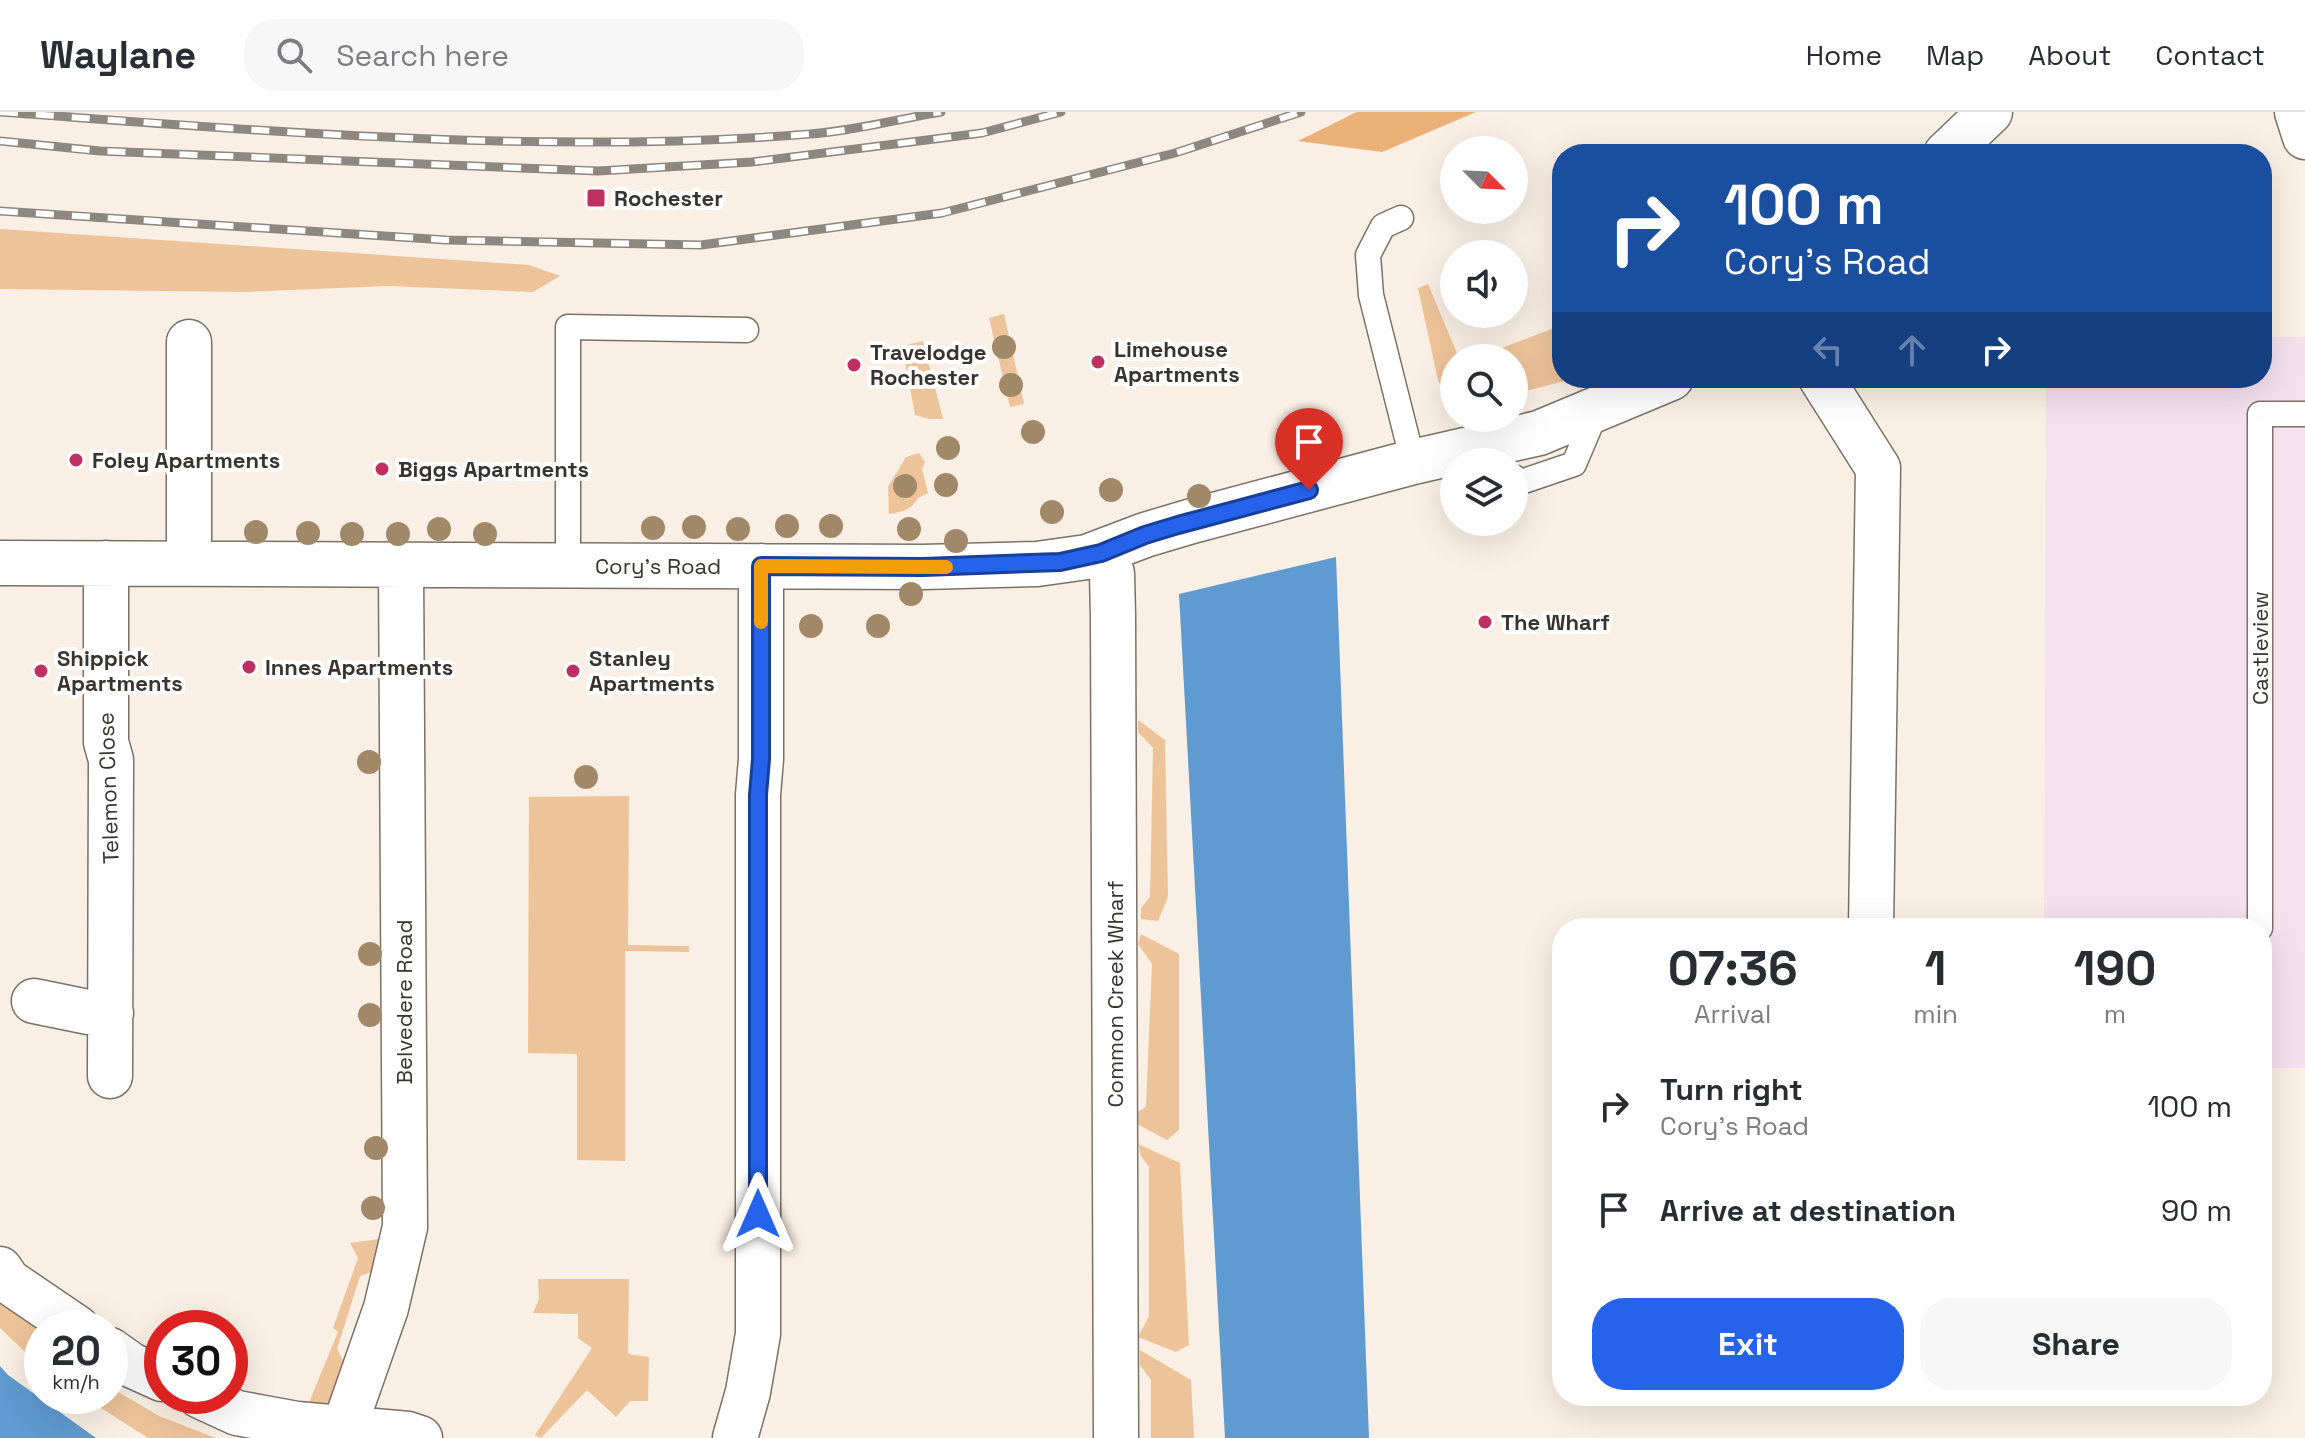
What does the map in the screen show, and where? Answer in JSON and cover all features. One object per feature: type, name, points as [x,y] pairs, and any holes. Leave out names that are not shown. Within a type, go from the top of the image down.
[{"type":"street","points":[[1956,144],[1990,112]]},
{"type":"street","points":[[2297,112],[2305,137]]},
{"type":"street","points":[[189,342],[189,563]]},
{"type":"street","name":"Cory's Road","points":[[1502,448],[1649,388]]},
{"type":"street","points":[[1827,388],[1878,468],[1871,918]]},
{"type":"street","name":"Cory's Road","points":[[0,563],[401,566],[1037,564],[1101,553],[1178,525],[1413,462],[1440,459]]},
{"type":"street","name":"Common Creek Wharf","points":[[1101,553],[1112,573],[1113,616],[1116,1438]]},
{"type":"street","name":"Telemon Close","points":[[106,563],[106,742],[111,760],[110,1076]]},
{"type":"street","name":"Belvedere Road","points":[[344,1428],[386,1308],[405,1227],[401,566]]},
{"type":"street","points":[[735,1438],[748,1392],[758,1334],[761,566]]},
{"type":"street","points":[[34,1001],[88,1012],[111,1013]]},
{"type":"street","points":[[0,1269],[8,1281],[51,1310]]},
{"type":"street","points":[[242,1414],[297,1424],[408,1434],[420,1438]]},
{"type":"lane","points":[[1401,218],[1383,226],[1368,255],[1371,295],[1413,462]]},
{"type":"lane","points":[[568,566],[568,327],[746,330]]},
{"type":"lane","points":[[1528,480],[1574,464],[1596,412]]},
{"type":"lane","name":"Castleview","points":[[2260,918],[2260,414],[2305,414]]},
{"type":"shaded area","points":[[1357,112],[1476,112],[1382,152],[1298,141]]},
{"type":"shaded area","points":[[0,229],[529,265],[560,276],[533,292],[388,286],[245,292],[0,289]]},
{"type":"shaded area","points":[[1428,284],[1440,313],[1440,328],[1446,328],[1453,344],[1440,344],[1440,384],[1438,380],[1418,288]]},
{"type":"shaded area","points":[[1004,314],[1024,404],[1010,407],[989,318]]},
{"type":"shaded area","points":[[1552,329],[1552,384],[1528,390],[1528,344],[1512,344]]},
{"type":"shaded area","points":[[2272,337],[2305,337],[2305,1068],[2272,1068],[2272,918],[2044,918],[2046,388],[2272,388]]},
{"type":"shaded area","points":[[923,341],[943,419],[915,415],[902,346]]},
{"type":"shaded area","points":[[919,453],[925,462],[922,469],[928,493],[906,510],[889,514],[888,487],[906,457]]},
{"type":"shaded area","points":[[1138,720],[1165,740],[1168,897],[1158,921],[1141,919],[1141,908],[1150,897],[1153,748],[1138,732]]},
{"type":"shaded area","points":[[629,796],[628,945],[689,946],[689,952],[625,951],[625,1161],[577,1160],[577,1054],[528,1053],[529,797]]},
{"type":"shaded area","points":[[1141,934],[1179,954],[1179,1130],[1167,1140],[1135,1123],[1137,1112],[1146,1107],[1152,964],[1138,944]]},
{"type":"shaded area","points":[[1138,1144],[1180,1163],[1189,1345],[1176,1352],[1138,1337],[1149,1316],[1149,1167],[1141,1156]]},
{"type":"shaded area","points":[[379,1239],[374,1271],[360,1276],[337,1349],[347,1368],[340,1398],[323,1408],[306,1410],[338,1332],[333,1328],[358,1258],[350,1243]]},
{"type":"shaded area","points":[[538,1279],[629,1279],[628,1354],[649,1357],[648,1401],[630,1401],[616,1417],[587,1390],[541,1438],[535,1435],[592,1348],[578,1338],[578,1314],[533,1313],[539,1299]]},
{"type":"shaded area","points":[[0,1291],[24,1314],[24,1351],[0,1328]]},
{"type":"shaded area","points":[[1140,1350],[1191,1380],[1194,1438],[1151,1438],[1151,1380],[1140,1365]]},
{"type":"shaded area","points":[[128,1398],[144,1407],[144,1414],[156,1414],[216,1438],[148,1438],[110,1414],[128,1414]]},
{"type":"water","points":[[1336,557],[1369,1438],[1225,1438],[1179,594]]},
{"type":"water","points":[[0,1366],[24,1386],[24,1414],[62,1414],[96,1438],[0,1438]]},
{"type":"railway","points":[[0,112],[303,133],[607,142],[810,134],[941,112]]},
{"type":"railway","points":[[0,141],[100,151],[598,171],[752,162],[982,133],[1061,112]]},
{"type":"railway","points":[[0,211],[446,240],[701,245],[942,213],[1175,153],[1301,112]]},
{"type":"slow traffic","points":[[761,622],[761,566],[946,567]]},
{"type":"place","name":"Rochester","points":[[596,198]]},
{"type":"place","name":"Limehouse Apartments","points":[[1098,362]]},
{"type":"place","name":"Travelodge Rochester","points":[[854,365]]},
{"type":"place","name":"Foley Apartments","points":[[76,460]]},
{"type":"place","name":"Biggs Apartments","points":[[382,469]]},
{"type":"place","name":"The Wharf","points":[[1485,622]]},
{"type":"place","name":"Innes Apartments","points":[[249,667]]},
{"type":"place","name":"Shippick Apartments","points":[[41,671]]},
{"type":"place","name":"Stanley Apartments","points":[[573,671]]},
{"type":"route","points":[[758,1214],[761,566],[923,567],[1060,562],[1101,553],[1178,525],[1309,490]]}]
